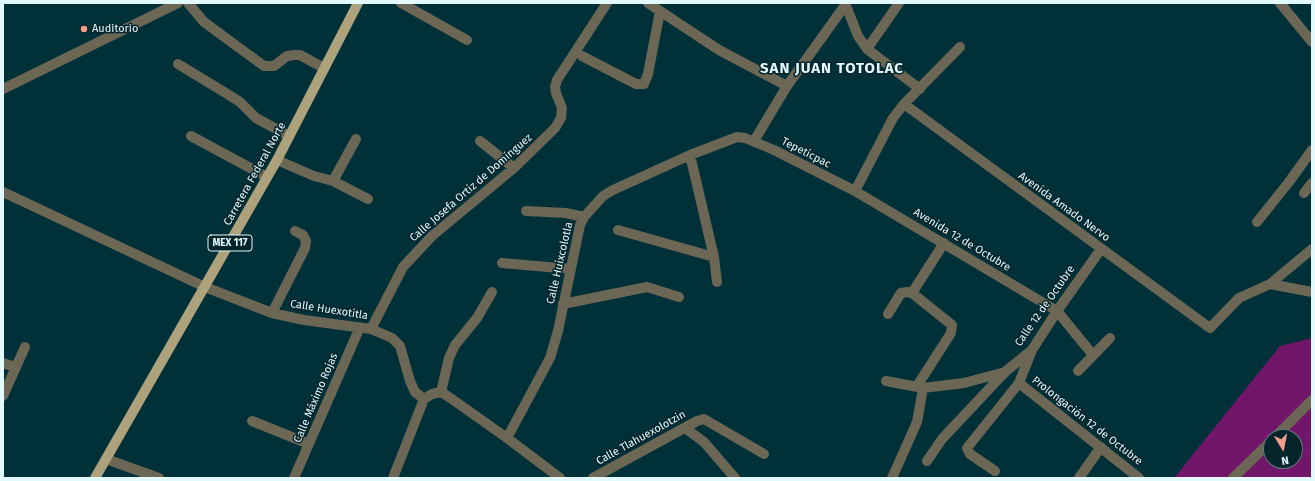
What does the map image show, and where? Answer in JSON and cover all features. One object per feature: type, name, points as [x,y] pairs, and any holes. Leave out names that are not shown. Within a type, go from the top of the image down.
[{"type":"main road","name":"Carretera Federal Norte","points":[[96,478],[277,160],[358,3]]},
{"type":"street","points":[[3,89],[178,3]]},
{"type":"street","points":[[188,3],[204,22],[264,66],[274,66],[287,56],[300,55],[324,68]]},
{"type":"street","points":[[401,3],[467,40]]},
{"type":"street","name":"Calle Josefa Ortiz de Domínguez","points":[[371,329],[403,267],[432,236],[514,168],[554,128],[560,118],[562,108],[555,87],[557,80],[607,3]]},
{"type":"street","points":[[648,3],[718,50],[787,86]]},
{"type":"street","points":[[867,49],[899,3]]},
{"type":"street","points":[[1280,3],[1312,42]]},
{"type":"street","points":[[846,4],[858,36],[867,49],[920,89]]},
{"type":"street","points":[[749,139],[846,4]]},
{"type":"street","points":[[582,56],[636,84],[644,84],[648,74],[660,11]]},
{"type":"street","points":[[855,191],[893,118],[904,104],[960,47]]},
{"type":"street","points":[[178,64],[240,102],[256,118],[289,136]]},
{"type":"street","name":"Avenida Amado Nervo","points":[[904,104],[1210,328],[1239,298],[1270,284]]},
{"type":"street","points":[[192,136],[267,177]]},
{"type":"street","name":"Calle Huixcolotla","points":[[507,438],[550,358],[558,331],[580,225],[584,217],[603,196],[690,155],[733,138],[749,139]]},
{"type":"street","points":[[333,181],[356,139]]},
{"type":"street","name":"Tepeticpac","points":[[749,139],[855,191]]},
{"type":"street","points":[[480,141],[514,168]]},
{"type":"street","points":[[1257,222],[1312,150]]},
{"type":"street","points":[[690,155],[714,257],[717,282]]},
{"type":"street","points":[[277,160],[314,176],[333,181],[368,199]]},
{"type":"street","points":[[1304,193],[1312,183]]},
{"type":"street","name":"Avenida 12 de Octubre","points":[[855,191],[1057,311]]},
{"type":"street","name":"Calle Huexotitla","points":[[3,192],[205,287],[272,313],[304,320],[371,329],[397,342],[400,346],[410,381],[415,392],[424,399]]},
{"type":"street","points":[[526,211],[566,213],[584,217]]},
{"type":"street","points":[[272,313],[305,248],[306,241],[303,235],[295,230]]},
{"type":"street","points":[[618,230],[714,257]]},
{"type":"street","points":[[912,293],[944,243]]},
{"type":"street","name":"Calle 12 de Octubre","points":[[886,380],[920,387],[964,383],[1005,372],[1032,350],[1057,311],[1101,249]]},
{"type":"street","points":[[1270,284],[1312,249]]},
{"type":"street","points":[[502,263],[571,269]]},
{"type":"street","points":[[1270,284],[1312,292]]},
{"type":"street","points":[[563,304],[647,287],[679,297]]},
{"type":"street","points":[[888,314],[901,293],[904,291],[912,293],[951,323],[952,327],[951,333],[920,387],[917,422],[892,478]]},
{"type":"street","points":[[441,392],[449,358],[455,345],[477,318],[492,292]]},
{"type":"street","points":[[1057,311],[1093,355]]},
{"type":"street","name":"Calle Máximo Rojas","points":[[294,478],[360,327]]},
{"type":"street","points":[[1078,371],[1110,338]]},
{"type":"street","points":[[3,396],[25,347]]},
{"type":"street","points":[[995,471],[970,454],[967,448],[1020,383],[1032,350]]},
{"type":"street","points":[[3,363],[15,367]]},
{"type":"street","points":[[928,461],[942,439],[1005,372]]},
{"type":"street","name":"Prolongación 12 de Octubre","points":[[1020,383],[1138,478]]},
{"type":"street","points":[[393,478],[424,399],[432,394],[441,392],[507,438],[560,478]]},
{"type":"street","points":[[1283,429],[1311,403]]},
{"type":"street","name":"Calle Tlahuexolotzin","points":[[593,478],[685,428],[704,420],[764,454]]},
{"type":"street","points":[[252,421],[309,444]]},
{"type":"street","points":[[685,428],[704,442],[735,478]]},
{"type":"street","points":[[1080,478],[1101,447]]},
{"type":"street","points":[[1233,478],[1263,449]]},
{"type":"street","points":[[106,459],[159,478]]},
{"type":"shaded area","points":[[1312,338],[1312,478],[1174,478],[1280,346]]},
{"type":"place","name":"Auditorio","points":[[84,29]]},
{"type":"district","name":"SAN JUAN TOTOLAC","points":[[832,69]]}]
